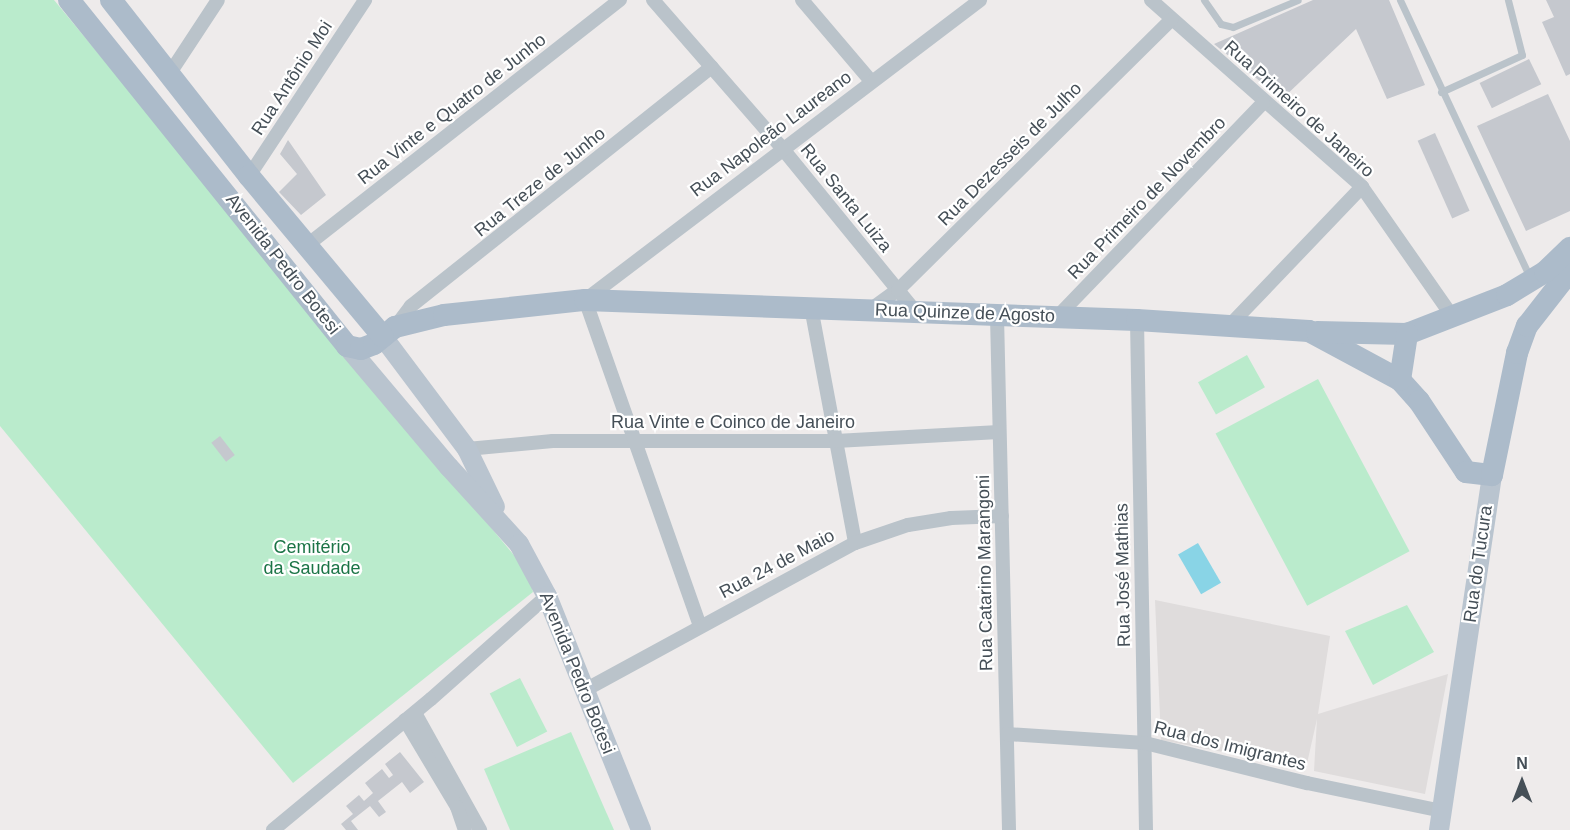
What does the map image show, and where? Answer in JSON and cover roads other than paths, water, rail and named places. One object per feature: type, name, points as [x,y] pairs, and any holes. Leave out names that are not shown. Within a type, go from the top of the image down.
[{"type":"main road","name":"Avenida Pedro Botesi","points":[[69,0],[238,206],[347,346],[449,467],[502,522],[519,544],[547,596],[641,830]]},
{"type":"main road","name":"Avenida Pedro Botesi","points":[[111,0],[306,246],[389,332],[467,449],[502,522]]},
{"type":"main road","points":[[238,206],[249,176]]},
{"type":"main road","points":[[1309,332],[1407,334],[1507,295],[1531,280],[1570,248]]},
{"type":"main road","name":"Rua do Tucura","points":[[1441,820],[1491,475],[1517,353],[1527,326],[1570,271]]},
{"type":"main road","points":[[1531,280],[1542,306]]},
{"type":"main road","points":[[1507,295],[1527,326]]},
{"type":"main road","name":"Rua Quinze de Agosto","points":[[347,346],[368,348],[389,332],[444,315],[585,300],[1137,320],[1309,332],[1400,380],[1419,401],[1466,472],[1491,475]]},
{"type":"main road","points":[[1400,380],[1407,334]]},
{"type":"street","points":[[170,72],[218,0]]},
{"type":"street","name":"Rua Antônio Moi","points":[[249,176],[365,0]]},
{"type":"street","name":"Rua Vinte e Quatro de Junho","points":[[306,246],[620,0]]},
{"type":"street","name":"Rua Santa Luiza","points":[[653,0],[782,148],[915,311]]},
{"type":"street","points":[[802,0],[871,81]]},
{"type":"street","name":"Rua Napoleão Laureano","points":[[585,300],[782,148],[980,0]]},
{"type":"street","name":"Rua Primeiro de Janeiro","points":[[1151,0],[1263,103],[1362,187],[1452,316]]},
{"type":"street","name":"Rua Dezesseis de Julho","points":[[870,310],[898,290],[1172,19]]},
{"type":"street","name":"Rua Treze de Junho","points":[[389,332],[411,306],[439,287],[711,67]]},
{"type":"street","name":"Rua Primeiro de Novembro","points":[[1057,317],[1263,103]]},
{"type":"street","points":[[1230,325],[1362,187]]},
{"type":"street","points":[[439,287],[444,315]]},
{"type":"street","points":[[585,300],[700,626]]},
{"type":"street","points":[[811,307],[855,543]]},
{"type":"street","name":"Rua Catarino Marangoni","points":[[997,316],[1009,830]]},
{"type":"street","name":"Rua José Mathias","points":[[1137,320],[1146,830]]},
{"type":"street","name":"Rua Vinte e Coinco de Janeiro","points":[[467,449],[553,441],[836,441],[999,432]]},
{"type":"street","name":"Rua 24 de Maio","points":[[585,690],[855,543],[908,525],[1002,516]]},
{"type":"street","points":[[273,830],[282,826],[547,596]]},
{"type":"street","points":[[410,716],[457,807],[465,830]]},
{"type":"street","points":[[410,716],[480,830]]},
{"type":"street","name":"Rua dos Imigrantes","points":[[1007,734],[1145,743],[1307,783],[1441,820]]},
{"type":"lane","points":[[1204,0],[1221,24],[1233,27],[1298,0]]},
{"type":"lane","points":[[1441,92],[1522,55],[1508,0]]},
{"type":"lane","points":[[1403,1],[1441,92],[1531,280]]},
{"type":"water","points":[[1198,543],[1221,583],[1201,594],[1178,554]]},
{"type":"park label","name":"Cemitério da Saudade","points":[[312,558]]}]
